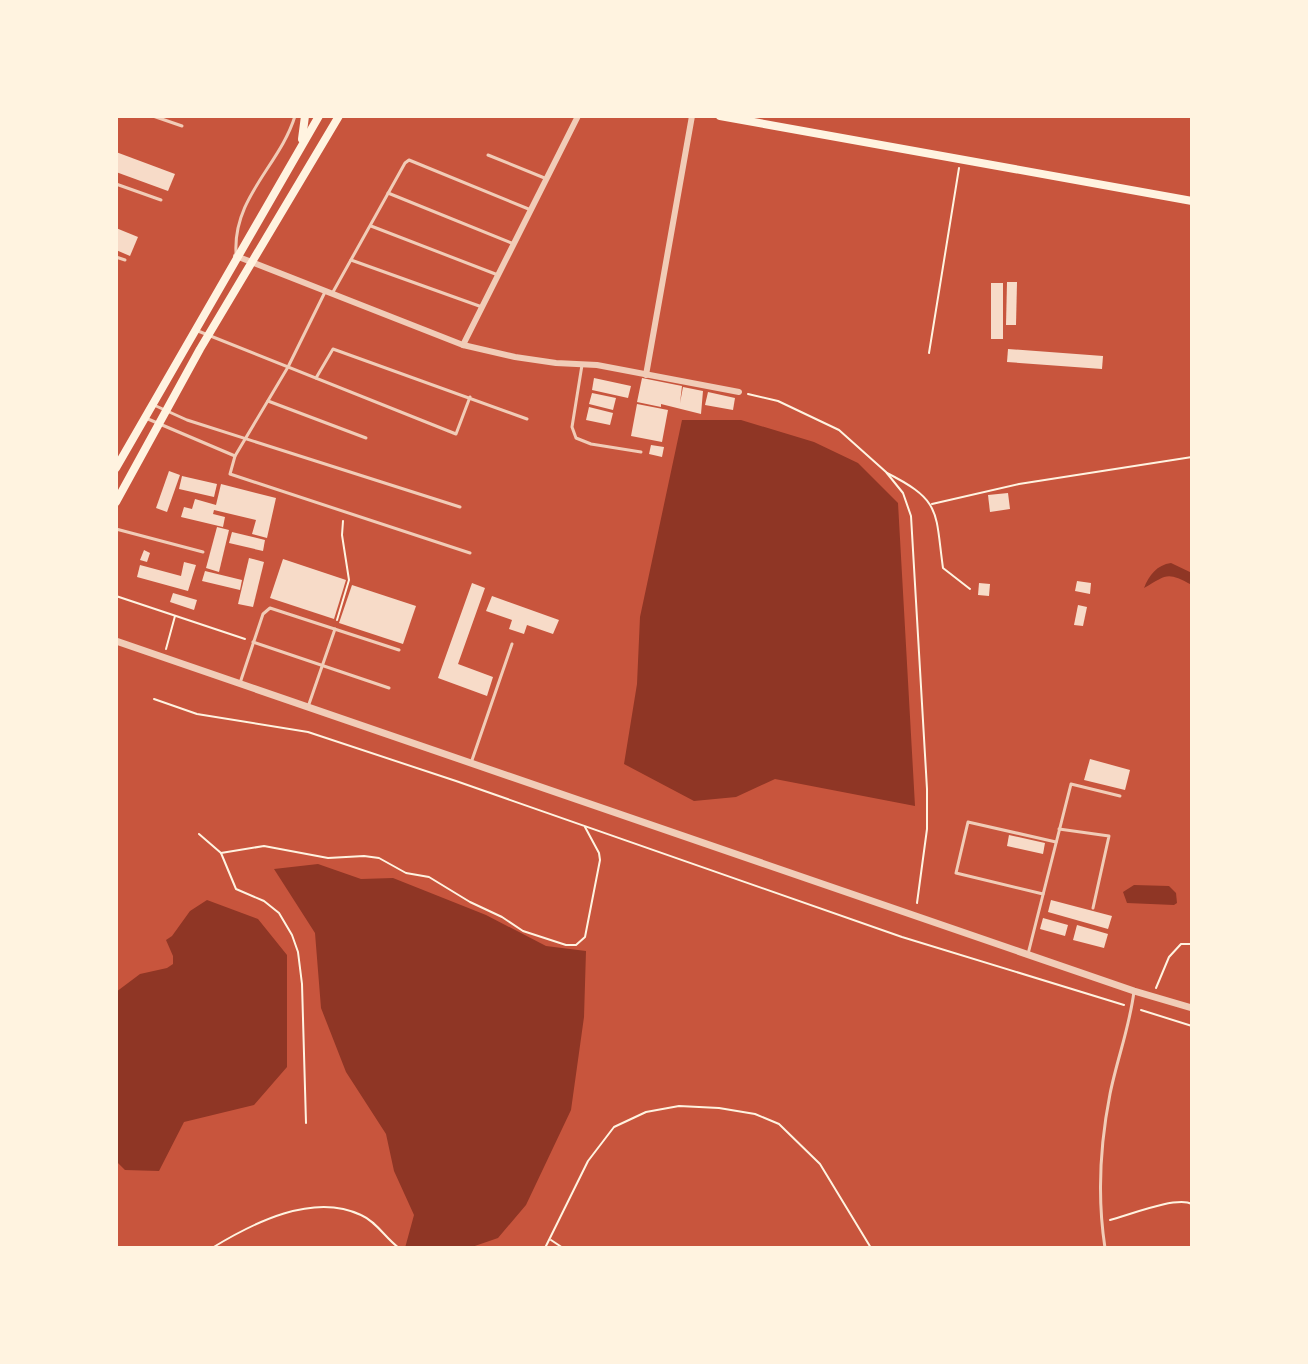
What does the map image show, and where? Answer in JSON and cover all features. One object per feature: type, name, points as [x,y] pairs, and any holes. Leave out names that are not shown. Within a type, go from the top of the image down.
[{"type":"main road","points":[[301,146],[305,116]]},
{"type":"main road","points":[[116,468],[319,116]]},
{"type":"main road","points":[[116,502],[209,335],[339,116]]},
{"type":"main road","points":[[720,116],[1192,201]]},
{"type":"street","points":[[463,345],[578,116]]},
{"type":"street","points":[[646,375],[692,116]]},
{"type":"street","points":[[236,256],[463,345],[515,357],[597,365],[739,392]]},
{"type":"street","points":[[116,641],[1134,991],[1192,1008]]},
{"type":"lane","points":[[153,116],[182,126]]},
{"type":"lane","points":[[236,256],[235,232],[245,207],[295,116]]},
{"type":"lane","points":[[488,155],[547,179]]},
{"type":"lane","points":[[470,553],[230,474],[235,456],[405,163],[409,160],[531,210]]},
{"type":"lane","points":[[116,184],[161,200]]},
{"type":"lane","points":[[388,193],[514,244]]},
{"type":"lane","points":[[370,226],[498,275]]},
{"type":"lane","points":[[116,257],[125,260]]},
{"type":"lane","points":[[351,260],[482,307]]},
{"type":"lane","points":[[195,330],[456,434],[470,397]]},
{"type":"lane","points":[[316,378],[333,349],[527,419]]},
{"type":"lane","points":[[582,365],[572,427],[576,438],[591,444],[641,452]]},
{"type":"lane","points":[[268,401],[366,438]]},
{"type":"lane","points":[[152,404],[245,439],[460,507]]},
{"type":"lane","points":[[144,418],[235,456]]},
{"type":"lane","points":[[116,529],[203,552]]},
{"type":"lane","points":[[240,683],[263,614],[270,608],[399,650]]},
{"type":"lane","points":[[308,707],[335,629]]},
{"type":"lane","points":[[253,642],[389,688]]},
{"type":"lane","points":[[471,763],[512,644]]},
{"type":"lane","points":[[1028,954],[1071,784],[1120,796]]},
{"type":"lane","points":[[1043,894],[956,873],[968,822],[1056,842]]},
{"type":"lane","points":[[1059,829],[1109,836],[1093,908]]},
{"type":"lane","points":[[1105,1248],[1101,1223],[1101,1146],[1110,1092],[1134,991]]},
{"type":"path","points":[[929,353],[961,159]]},
{"type":"path","points":[[739,392],[778,401],[839,430],[886,472],[903,493],[911,516],[927,789],[927,829],[916,916]]},
{"type":"path","points":[[932,504],[1019,484],[1192,457]]},
{"type":"path","points":[[886,472],[908,483],[932,504],[943,568],[970,589]]},
{"type":"path","points":[[335,629],[348,585],[342,535],[346,512]]},
{"type":"path","points":[[116,596],[253,642]]},
{"type":"path","points":[[162,657],[175,616]]},
{"type":"path","points":[[154,699],[197,714],[308,732],[902,937],[1192,1026]]},
{"type":"path","points":[[221,853],[264,846],[328,858],[379,858],[406,873],[429,877],[523,931],[566,945],[576,945],[585,937],[600,860],[584,826]]},
{"type":"path","points":[[199,834],[221,853],[236,889],[264,901],[279,913],[292,935],[298,952],[302,984],[306,1123]]},
{"type":"path","points":[[1152,996],[1174,950],[1181,944],[1192,944]]},
{"type":"path","points":[[545,1248],[588,1161],[614,1127],[646,1112],[679,1106],[755,1114],[779,1124],[820,1164],[871,1248]]},
{"type":"path","points":[[1101,1223],[1170,1203],[1185,1201],[1192,1204]]},
{"type":"path","points":[[212,1248],[245,1227],[280,1215],[338,1207],[375,1223],[399,1248]]},
{"type":"path","points":[[549,1239],[563,1248]]},
{"type":"shaded area","points":[[682,420],[741,420],[814,442],[858,463],[898,503],[915,806],[775,779],[736,797],[694,801],[624,764],[637,684],[640,617]]},
{"type":"shaded area","points":[[1171,563],[1192,573],[1192,585],[1167,576],[1144,588],[1154,571]]},
{"type":"shaded area","points":[[318,864],[361,879],[393,878],[486,915],[546,946],[586,951],[584,1017],[571,1110],[526,1205],[498,1238],[469,1248],[405,1248],[414,1215],[394,1171],[386,1134],[346,1072],[321,1008],[315,933],[274,869]]},
{"type":"shaded area","points":[[1134,885],[1169,886],[1176,893],[1177,903],[1127,903],[1123,892]]},
{"type":"shaded area","points":[[207,900],[258,919],[287,955],[287,1067],[254,1105],[184,1122],[159,1171],[125,1170],[116,1161],[116,992],[140,974],[173,964],[166,940],[190,911]]},
{"type":"building","points":[[116,152],[175,174],[168,191],[116,172]]},
{"type":"building","points":[[116,228],[138,237],[130,256],[116,250]]},
{"type":"building","points":[[1007,282],[1017,282],[1016,325],[1006,325]]},
{"type":"building","points":[[991,283],[1003,283],[1003,339],[991,339]]},
{"type":"building","points":[[1008,349],[1103,356],[1102,369],[1007,362]]},
{"type":"building","points":[[594,378],[631,386],[628,398],[592,390]]},
{"type":"building","points":[[642,378],[682,386],[680,403],[683,387],[703,391],[701,414],[661,404],[661,407],[637,402]]},
{"type":"building","points":[[708,392],[735,398],[733,410],[705,405]]},
{"type":"building","points":[[592,393],[616,398],[613,410],[589,404]]},
{"type":"building","points":[[637,404],[668,410],[662,442],[631,436]]},
{"type":"building","points":[[589,407],[613,413],[610,425],[586,420]]},
{"type":"building","points":[[651,445],[664,447],[662,457],[649,454]]},
{"type":"building","points":[[169,471],[180,475],[167,512],[156,508]]},
{"type":"building","points":[[182,476],[217,484],[214,497],[179,489]]},
{"type":"building","points":[[221,484],[276,498],[267,538],[252,534],[256,520],[214,510],[213,514],[225,517],[223,527],[181,517],[184,507],[192,509],[195,499],[216,505]]},
{"type":"building","points":[[1008,493],[1010,509],[990,512],[988,495]]},
{"type":"building","points":[[217,527],[229,530],[219,572],[206,568]]},
{"type":"building","points":[[232,532],[265,540],[263,551],[229,543]]},
{"type":"building","points":[[144,550],[150,553],[147,562],[140,560]]},
{"type":"building","points":[[249,558],[264,562],[253,607],[238,604]]},
{"type":"building","points":[[283,559],[346,580],[334,619],[270,598]]},
{"type":"building","points":[[184,562],[196,565],[188,591],[137,577],[140,565],[181,576]]},
{"type":"building","points":[[205,571],[242,580],[240,590],[202,581]]},
{"type":"building","points":[[1077,581],[1091,583],[1090,594],[1075,591]]},
{"type":"building","points":[[472,583],[485,588],[458,664],[493,677],[487,696],[438,678]]},
{"type":"building","points":[[979,583],[990,584],[989,596],[978,595]]},
{"type":"building","points":[[352,585],[416,606],[403,644],[339,623]]},
{"type":"building","points":[[173,593],[197,600],[194,610],[170,602]]},
{"type":"building","points":[[492,596],[559,620],[553,634],[527,625],[524,634],[509,629],[512,620],[486,611]]},
{"type":"building","points":[[1078,605],[1087,607],[1083,626],[1074,625]]},
{"type":"building","points":[[1090,759],[1130,770],[1125,790],[1084,780]]},
{"type":"building","points":[[1009,835],[1045,843],[1043,854],[1007,846]]},
{"type":"building","points":[[1051,900],[1112,916],[1108,929],[1048,912]]},
{"type":"building","points":[[1043,918],[1068,925],[1065,936],[1040,929]]},
{"type":"building","points":[[1077,925],[1108,934],[1104,948],[1073,940]]}]
